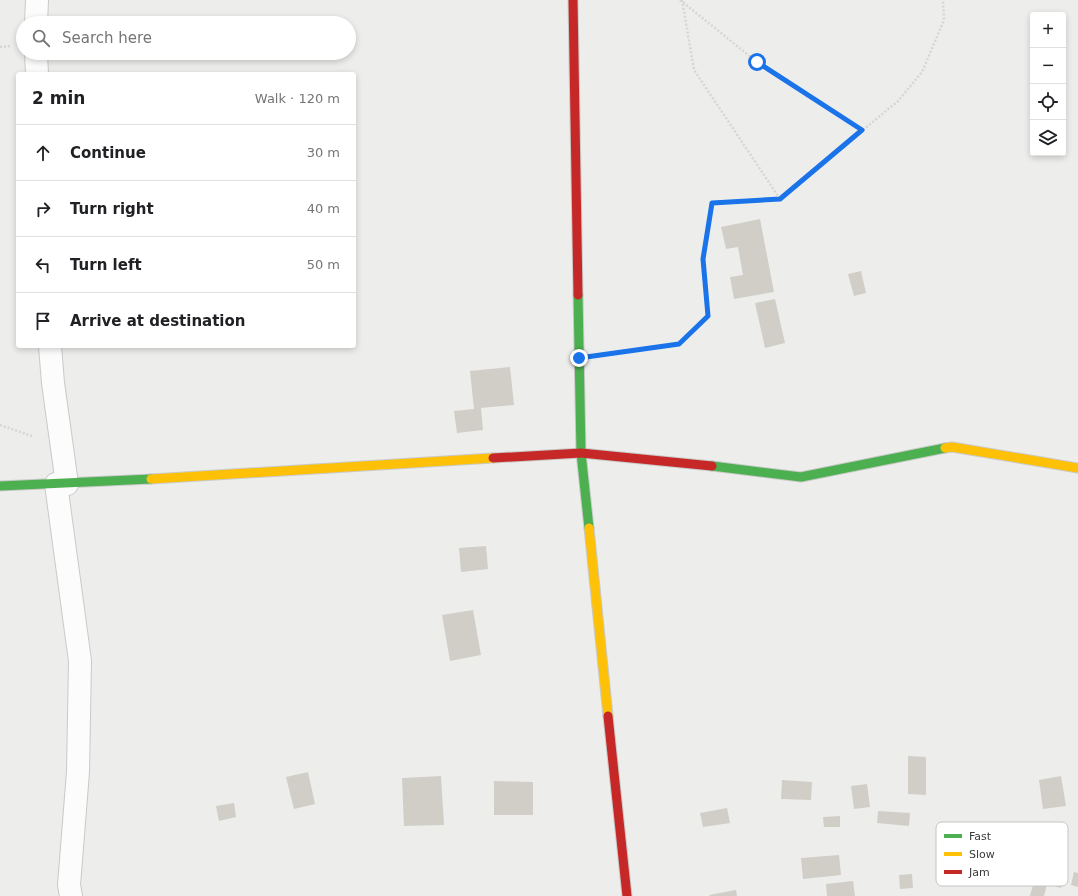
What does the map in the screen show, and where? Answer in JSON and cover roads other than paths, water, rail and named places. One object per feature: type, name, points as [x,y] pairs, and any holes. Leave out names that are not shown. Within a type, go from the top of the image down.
[{"type":"street","points":[[36,16],[37,0]]},
{"type":"street","points":[[573,0],[581,453],[627,896]]},
{"type":"street","points":[[36,60],[37,72]]},
{"type":"street","points":[[50,348],[61,484],[80,661],[78,772],[69,885],[71,896]]},
{"type":"street","points":[[0,486],[61,484],[581,453],[668,460],[802,477],[952,447],[1078,468]]}]
